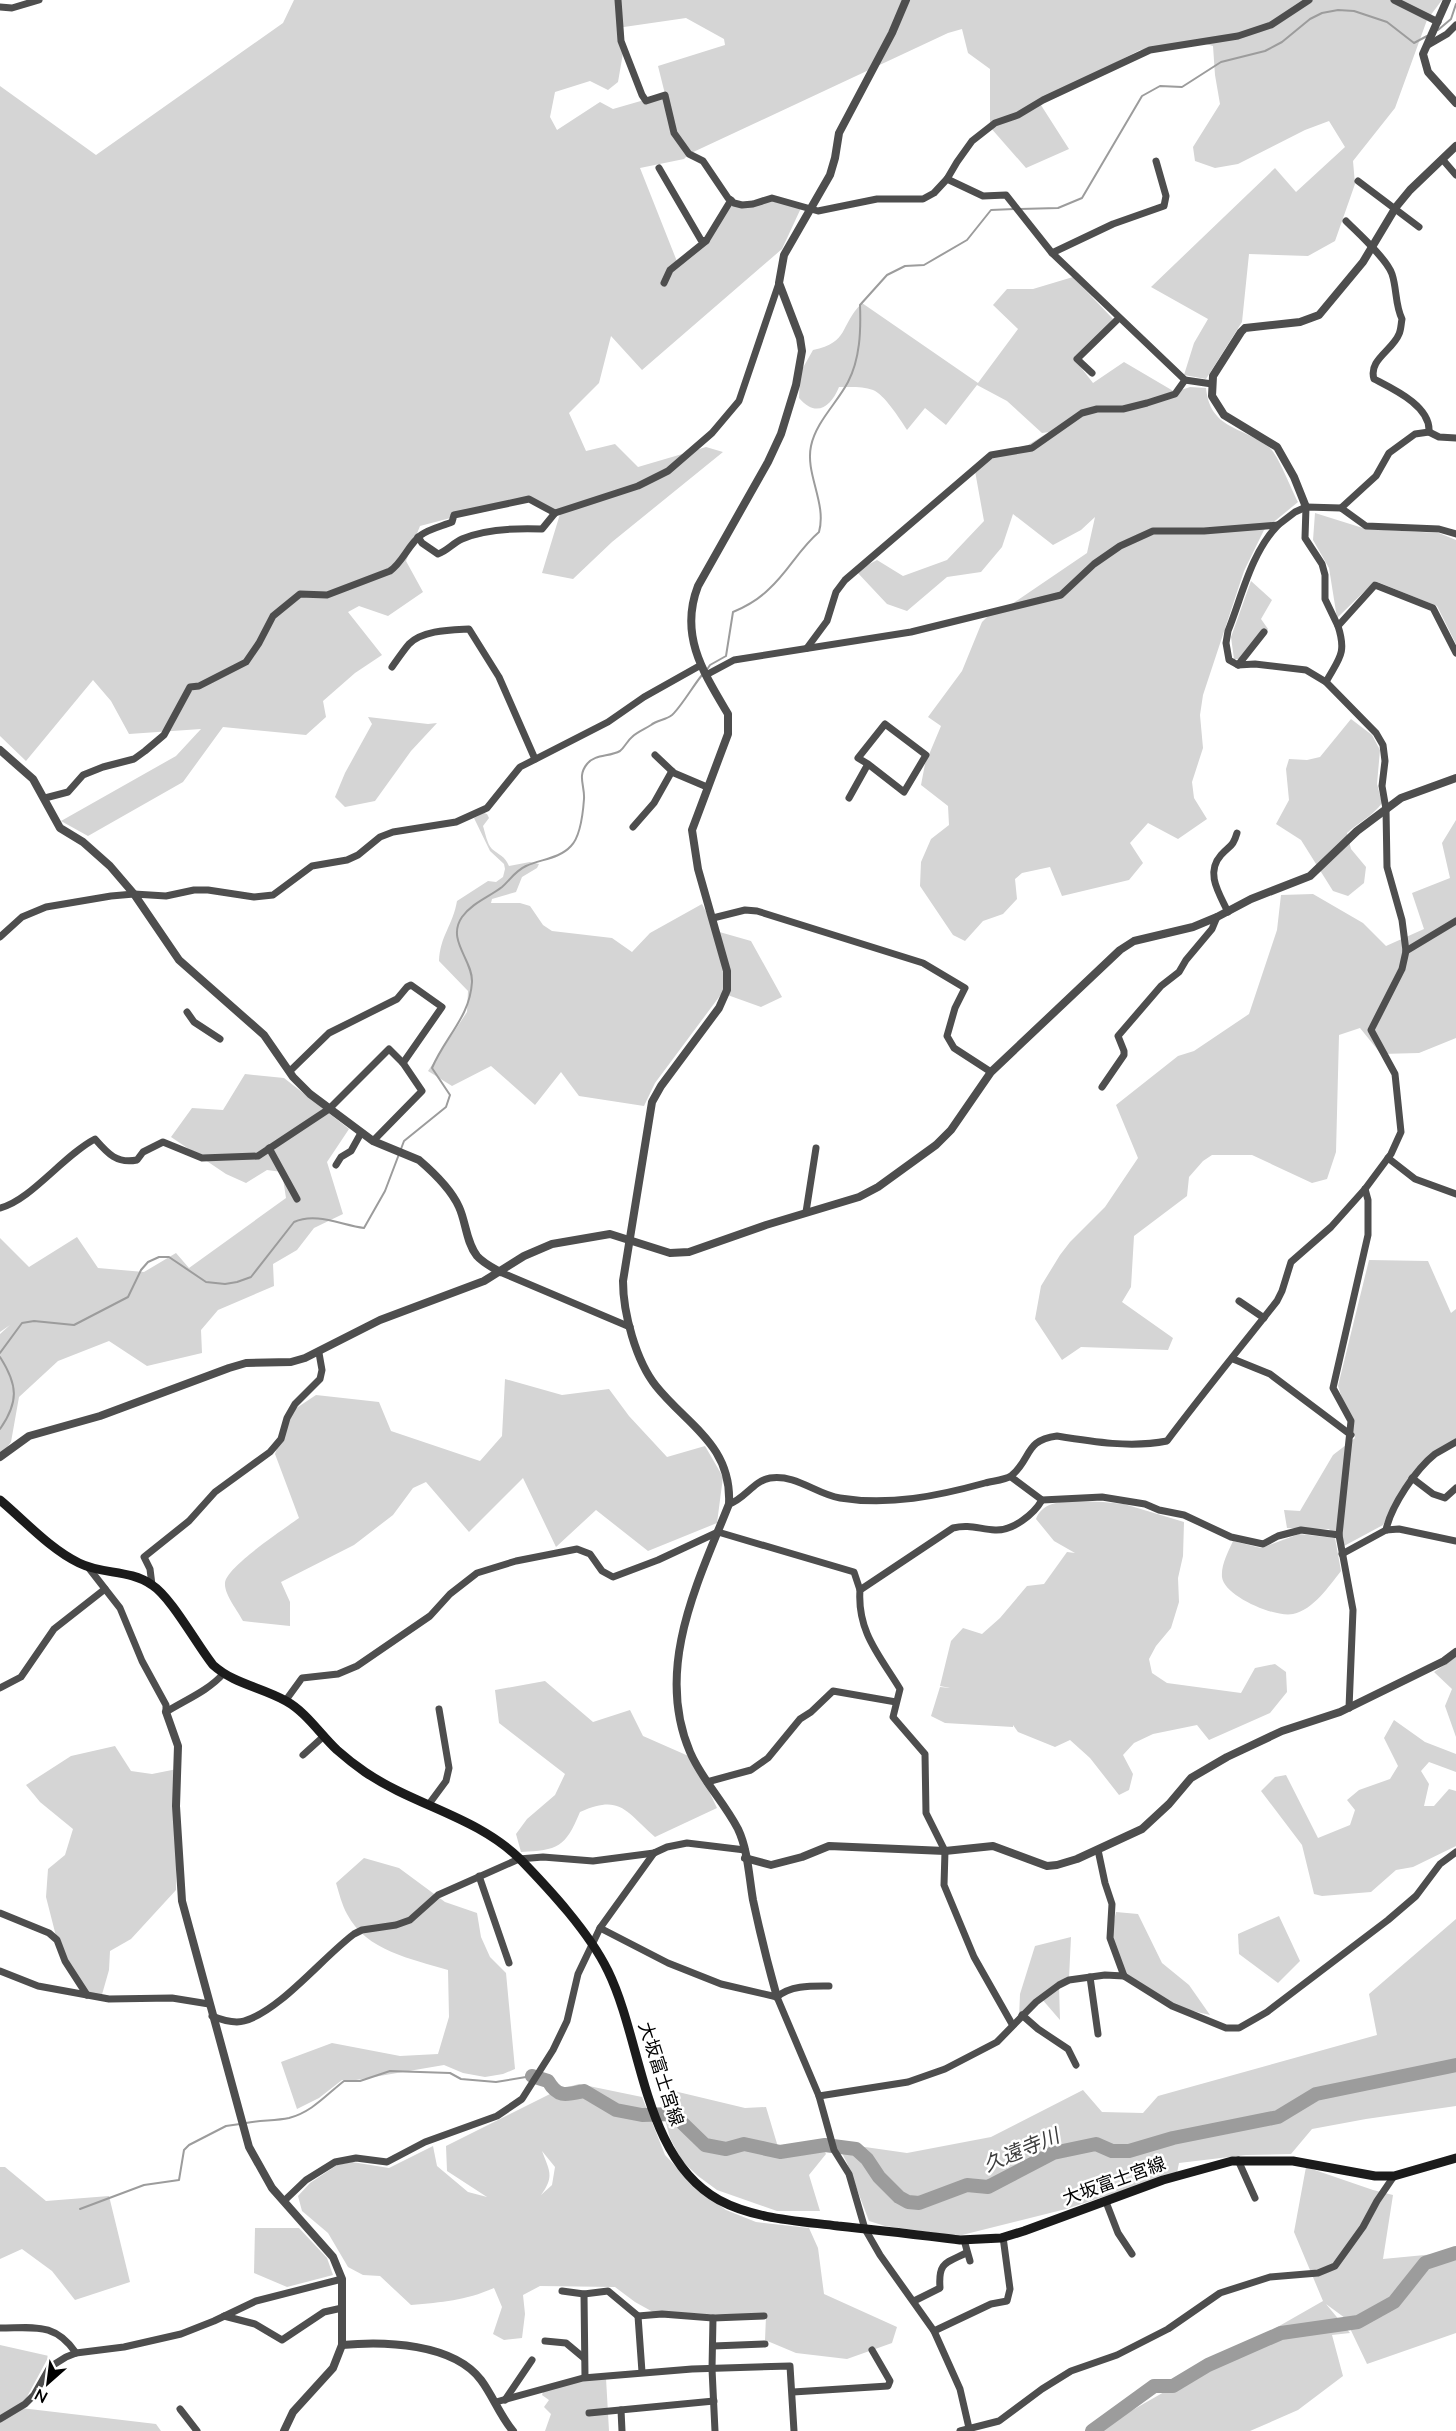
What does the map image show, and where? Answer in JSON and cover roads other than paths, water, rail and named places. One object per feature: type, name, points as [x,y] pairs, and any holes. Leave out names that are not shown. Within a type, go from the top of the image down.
[{"type":"main road","name":"大坂富士宮線","points":[[0,1500],[65,1555],[88,1567],[138,1576],[152,1585],[164,1596],[213,1665],[223,1674],[236,1682],[285,1700],[300,1711],[344,1756],[368,1774],[494,1836],[519,1859],[568,1913],[608,1970],[623,2008],[653,2111],[669,2150],[684,2171],[700,2187],[719,2200],[766,2216],[980,2241],[1003,2237],[1199,2169],[1238,2160],[1293,2161],[1375,2176],[1394,2176],[1456,2158]]},
{"type":"street","points":[[0,7],[12,9],[39,0]]},
{"type":"street","points":[[618,0],[621,41],[642,95],[646,101],[665,95],[674,133],[689,154],[703,160],[731,200],[742,205],[772,198],[818,211],[877,199],[923,199],[934,193],[947,179],[972,141],[995,123],[1018,115],[1043,100],[1150,51],[1238,36],[1271,25],[1309,0]]},
{"type":"street","points":[[418,537],[438,554],[456,542],[481,534],[542,529],[555,513],[638,486],[668,471],[711,433],[740,400],[779,284],[784,255],[830,175],[836,158],[839,133],[887,42],[906,0]]},
{"type":"street","points":[[1394,0],[1437,24]]},
{"type":"street","points":[[1447,0],[1423,54],[1428,72],[1456,103]]},
{"type":"street","points":[[1430,41],[1447,34],[1456,25]]},
{"type":"street","points":[[1326,682],[1343,651],[1342,639],[1325,599],[1326,575],[1322,564],[1305,538],[1306,507],[1294,477],[1277,447],[1224,415],[1212,396],[1213,376],[1240,332],[1252,326],[1300,322],[1319,315],[1352,277],[1373,248],[1396,207],[1410,190],[1456,146]]},
{"type":"street","points":[[1443,160],[1456,176]]},
{"type":"street","points":[[1052,253],[1113,224],[1164,206],[1166,196],[1156,161]]},
{"type":"street","points":[[659,168],[701,240],[706,241]]},
{"type":"street","points":[[947,179],[983,196],[1006,195],[1014,202],[1052,253],[1185,380],[1212,384]]},
{"type":"street","points":[[1358,181],[1396,207],[1419,227]]},
{"type":"street","points":[[664,283],[670,270],[706,241],[731,200]]},
{"type":"street","points":[[1346,221],[1373,248],[1392,272],[1398,311],[1402,319],[1400,333],[1374,366],[1372,372],[1374,379],[1403,394],[1427,418],[1429,432]]},
{"type":"street","points":[[779,284],[800,338],[801,365],[781,434],[698,586],[692,601],[690,628],[701,665],[728,714],[729,720],[728,734],[692,830],[698,869],[727,971],[727,990],[720,1008],[661,1086],[652,1102],[632,1240],[623,1281],[624,1307],[641,1359],[656,1386],[714,1448],[726,1477],[729,1492],[729,1504],[684,1624],[676,1670],[681,1729],[693,1758],[737,1829],[745,1854],[758,1926],[777,1997],[819,2096],[833,2145],[849,2174],[865,2229],[880,2255],[934,2331],[960,2389],[969,2428]]},
{"type":"street","points":[[1092,373],[1077,359],[1119,318]]},
{"type":"street","points":[[807,648],[826,621],[836,592],[845,580],[991,455],[1032,448],[1082,413],[1090,410],[1123,409],[1175,394],[1185,380]]},
{"type":"street","points":[[1341,508],[1376,476],[1389,453],[1415,434],[1429,432],[1456,438]]},
{"type":"street","points":[[45,798],[68,792],[83,775],[134,759],[145,751],[164,735],[190,687],[208,682],[246,662],[273,616],[300,594],[327,595],[390,571],[397,567],[418,537],[452,522],[454,515],[523,499],[537,501],[555,513]]},
{"type":"street","points":[[729,1504],[740,1501],[755,1485],[769,1478],[783,1477],[839,1498],[875,1500],[939,1496],[1011,1477],[1037,1441],[1049,1437],[1058,1436],[1108,1444],[1153,1444],[1167,1441],[1207,1387],[1233,1359],[1264,1318],[1282,1291],[1291,1262],[1331,1227],[1365,1189],[1388,1158],[1401,1132],[1395,1074],[1371,1030],[1402,969],[1406,951],[1402,920],[1387,867],[1386,809],[1382,786],[1385,761],[1383,745],[1376,733],[1326,682],[1306,670],[1255,664],[1238,665],[1229,660],[1226,643],[1228,631],[1265,541],[1278,525],[1295,512],[1306,507],[1341,508],[1366,526],[1439,528],[1456,534]]},
{"type":"street","points":[[706,675],[734,660],[911,632],[1061,595],[1094,564],[1120,546],[1153,531],[1204,531],[1278,525]]},
{"type":"street","points":[[1338,626],[1375,585],[1433,608],[1456,653]]},
{"type":"street","points":[[392,667],[409,644],[417,638],[446,630],[469,629],[499,677],[508,702],[536,759]]},
{"type":"street","points":[[1238,665],[1264,632]]},
{"type":"street","points":[[0,937],[22,917],[46,907],[134,894],[166,896],[208,890],[254,897],[273,896],[312,866],[347,860],[358,855],[380,837],[393,832],[456,822],[487,808],[520,767],[609,722],[644,697],[701,665]]},
{"type":"street","points":[[885,724],[926,755],[904,792],[868,764],[858,758],[885,724]]},
{"type":"street","points":[[0,750],[33,779],[60,828],[98,854],[134,894],[179,960],[264,1035],[310,1094],[373,1141],[427,1166],[459,1206],[472,1247],[478,1257],[500,1272],[630,1327]]},
{"type":"street","points":[[655,755],[672,771],[707,787]]},
{"type":"street","points":[[849,798],[868,764]]},
{"type":"street","points":[[633,827],[654,803],[672,771]]},
{"type":"street","points":[[0,1457],[29,1436],[100,1416],[229,1368],[246,1363],[291,1362],[319,1353],[380,1320],[484,1281],[524,1256],[552,1244],[610,1234],[670,1252],[689,1252],[806,1212],[859,1197],[878,1187],[936,1145],[951,1130],[991,1072],[1120,950],[1134,941],[1193,927],[1251,899],[1310,876],[1357,831],[1401,798],[1456,778]]},
{"type":"street","points":[[1228,912],[1214,883],[1213,869],[1221,855],[1233,846],[1237,833]]},
{"type":"street","points":[[713,918],[745,910],[757,911],[923,963],[965,988],[954,1008],[947,1036],[954,1048],[991,1072]]},
{"type":"street","points":[[1101,1087],[1124,1056],[1118,1036],[1161,986],[1179,972],[1212,929],[1217,917]]},
{"type":"street","points":[[1406,951],[1456,921]]},
{"type":"street","points":[[291,1071],[329,1034],[397,999],[411,985],[442,1007],[403,1063]]},
{"type":"street","points":[[187,1012],[194,1022],[220,1039]]},
{"type":"street","points":[[0,1208],[19,1200],[72,1154],[95,1139],[115,1159],[129,1162],[137,1160],[142,1152],[163,1142],[202,1158],[258,1156],[329,1109],[389,1049],[403,1063],[422,1091],[373,1141]]},
{"type":"street","points":[[336,1165],[341,1157],[351,1151],[361,1133]]},
{"type":"street","points":[[269,1148],[297,1199]]},
{"type":"street","points":[[806,1212],[816,1148]]},
{"type":"street","points":[[1388,1158],[1415,1179],[1456,1194]]},
{"type":"street","points":[[1349,1708],[1353,1610],[1339,1535],[1351,1421],[1333,1388],[1368,1235],[1368,1200],[1365,1189]]},
{"type":"street","points":[[1239,1301],[1264,1318]]},
{"type":"street","points":[[152,1585],[150,1569],[144,1557],[189,1521],[215,1492],[270,1452],[281,1439],[287,1418],[295,1404],[320,1379],[322,1370],[319,1353]]},
{"type":"street","points":[[1233,1359],[1270,1374],[1351,1435]]},
{"type":"street","points":[[1386,1530],[1388,1519],[1412,1478],[1434,1455],[1456,1442]]},
{"type":"street","points":[[1011,1477],[1042,1500],[1102,1497],[1145,1504],[1159,1510],[1184,1515],[1231,1537],[1263,1544],[1278,1536],[1301,1530],[1339,1535]]},
{"type":"street","points":[[1412,1478],[1433,1494],[1445,1498],[1456,1488]]},
{"type":"street","points":[[860,1590],[953,1528],[965,1525],[995,1530],[1006,1529],[1037,1509],[1042,1500]]},
{"type":"street","points":[[1342,1554],[1386,1530],[1398,1529],[1456,1541]]},
{"type":"street","points":[[285,1700],[302,1678],[338,1674],[348,1670],[394,1643],[430,1616],[450,1594],[477,1573],[516,1561],[577,1549],[590,1554],[602,1571],[613,1577],[658,1560],[718,1532],[854,1572],[860,1590],[859,1602],[868,1640],[900,1689],[893,1717],[925,1754],[926,1813],[945,1851],[944,1885],[990,1988],[1012,2024]]},
{"type":"street","points":[[88,1567],[120,1608],[142,1661],[166,1705],[166,1712],[177,1746],[176,1806],[182,1901],[243,2128],[255,2161],[272,2188],[326,2247],[338,2265],[342,2279],[342,2345],[333,2368],[293,2412],[284,2431]]},
{"type":"street","points":[[0,1688],[21,1677],[54,1629],[105,1589]]},
{"type":"street","points":[[212,2016],[233,2022],[244,2021],[259,2014],[297,1985],[354,1934],[362,1930],[396,1925],[410,1920],[438,1894],[519,1859],[543,1857],[593,1861],[654,1853],[667,1847],[687,1843],[745,1854],[771,1865],[802,1857],[829,1846],[945,1851],[993,1846],[1047,1866],[1057,1865],[1098,1850],[1142,1829],[1169,1804],[1191,1778],[1227,1757],[1282,1731],[1349,1708],[1444,1661],[1456,1652]]},
{"type":"street","points":[[166,1712],[203,1689],[212,1686],[223,1674]]},
{"type":"street","points":[[707,1782],[751,1770],[760,1764],[777,1749],[800,1719],[811,1713],[833,1690],[896,1702]]},
{"type":"street","points":[[429,1804],[446,1781],[449,1768],[439,1709]]},
{"type":"street","points":[[303,1755],[324,1736]]},
{"type":"street","points":[[1098,1850],[1112,1904],[1110,1938],[1124,1976]]},
{"type":"street","points":[[819,2096],[923,2078],[997,2042],[1022,2015],[1059,1985],[1069,1980],[1105,1975],[1124,1976],[1172,2006],[1226,2028],[1239,2028],[1267,2012],[1388,1920],[1416,1896],[1440,1864],[1456,1852]]},
{"type":"street","points":[[284,2201],[306,2181],[335,2163],[356,2158],[387,2162],[425,2142],[497,2116],[522,2099],[534,2082],[567,2021],[578,1974],[600,1928],[654,1853]]},
{"type":"street","points":[[479,1876],[509,1963]]},
{"type":"street","points":[[0,1913],[49,1933],[57,1940],[65,1960],[87,1995]]},
{"type":"street","points":[[600,1928],[668,1963],[714,1981],[777,1997]]},
{"type":"street","points":[[0,1971],[38,1986],[109,1999],[172,1998],[209,2004]]},
{"type":"street","points":[[1090,1977],[1098,2034]]},
{"type":"street","points":[[777,1997],[783,1992],[806,1986],[829,1986]]},
{"type":"street","points":[[1022,2015],[1038,2030],[1068,2049],[1076,2065]]},
{"type":"street","points":[[1238,2160],[1255,2198]]},
{"type":"street","points":[[960,2431],[999,2421],[1071,2371],[1117,2355],[1168,2329],[1220,2293],[1270,2277],[1318,2273],[1335,2266],[1363,2227],[1394,2176]]},
{"type":"street","points":[[1106,2202],[1118,2233],[1132,2254]]},
{"type":"street","points":[[934,2331],[991,2304],[1007,2301],[1010,2289],[1003,2237]]},
{"type":"street","points":[[964,2240],[970,2261]]},
{"type":"street","points":[[914,2301],[940,2288],[941,2266],[966,2253]]},
{"type":"street","points":[[0,2419],[20,2408],[34,2395],[50,2367],[66,2357],[76,2353],[124,2347],[180,2334],[256,2301],[342,2279]]},
{"type":"street","points":[[562,2291],[584,2294],[608,2290],[638,2316],[642,2372]]},
{"type":"street","points":[[584,2294],[585,2378]]},
{"type":"street","points":[[224,2316],[255,2324],[282,2340],[324,2312],[342,2308]]},
{"type":"street","points":[[638,2316],[662,2314],[713,2318],[764,2316]]},
{"type":"street","points":[[713,2318],[712,2369],[715,2431]]},
{"type":"street","points":[[0,2328],[28,2327],[50,2330],[63,2337],[76,2353]]},
{"type":"street","points":[[545,2341],[566,2343],[584,2358]]},
{"type":"street","points":[[342,2345],[387,2344],[446,2353],[464,2362],[501,2401],[513,2431]]},
{"type":"street","points":[[713,2346],[765,2344]]},
{"type":"street","points":[[793,2392],[888,2386],[890,2381],[872,2350]]},
{"type":"street","points":[[501,2401],[532,2360]]},
{"type":"street","points":[[501,2401],[585,2378],[642,2372],[790,2366],[794,2431]]},
{"type":"street","points":[[590,2413],[714,2401]]},
{"type":"street","points":[[180,2409],[197,2431]]},
{"type":"street","points":[[621,2410],[622,2431]]},
{"type":"waterway","points":[[1438,30],[1451,19],[1456,4]]},
{"type":"waterway","points":[[1020,209],[1058,208],[1082,198],[1142,96],[1160,86],[1182,87],[1221,62],[1265,51],[1282,42],[1310,19],[1322,13],[1338,10],[1354,11],[1387,22],[1414,43],[1427,36]]},
{"type":"waterway","points":[[706,671],[710,665],[726,656],[733,612],[752,602],[769,589],[819,532],[820,510],[811,467],[811,446],[817,429],[852,373],[859,345],[860,305],[887,275],[905,266],[924,265],[967,240],[991,210],[1014,209]]},
{"type":"waterway","points":[[0,1353],[22,1323],[34,1321],[74,1325],[128,1297],[141,1270],[148,1262],[159,1257],[169,1257],[206,1282],[225,1284],[251,1277],[294,1222],[311,1218],[364,1228],[385,1191],[404,1141],[446,1107],[450,1095],[432,1068],[462,1016],[470,994],[471,974],[457,934],[462,917],[476,904],[502,887],[522,868],[555,856],[571,846],[581,824],[584,799],[582,773],[587,764],[594,759],[620,751],[636,734],[672,715],[702,675]]},
{"type":"waterway","points":[[0,1357],[10,1376],[14,1393],[11,1410],[0,1429]]},
{"type":"waterway","name":"久遠寺川","points":[[532,2076],[548,2081],[559,2093],[572,2094],[584,2091],[616,2110],[642,2115],[673,2114],[705,2145],[726,2149],[744,2144],[780,2152],[825,2145],[856,2149],[899,2197],[908,2202],[919,2203],[967,2185],[988,2187],[1053,2153],[1096,2144],[1112,2151],[1129,2151],[1173,2138],[1278,2117],[1316,2094],[1456,2065]]},
{"type":"waterway","points":[[246,2123],[289,2118],[312,2107],[344,2081],[360,2081],[390,2071],[450,2073],[461,2079],[496,2082],[532,2076]]},
{"type":"waterway","points":[[80,2209],[144,2185],[179,2180],[184,2150],[189,2145],[226,2126],[240,2124]]},
{"type":"waterway","points":[[1092,2431],[1154,2386],[1173,2386],[1208,2365],[1281,2333],[1358,2322],[1394,2302],[1425,2263],[1456,2253]]}]
